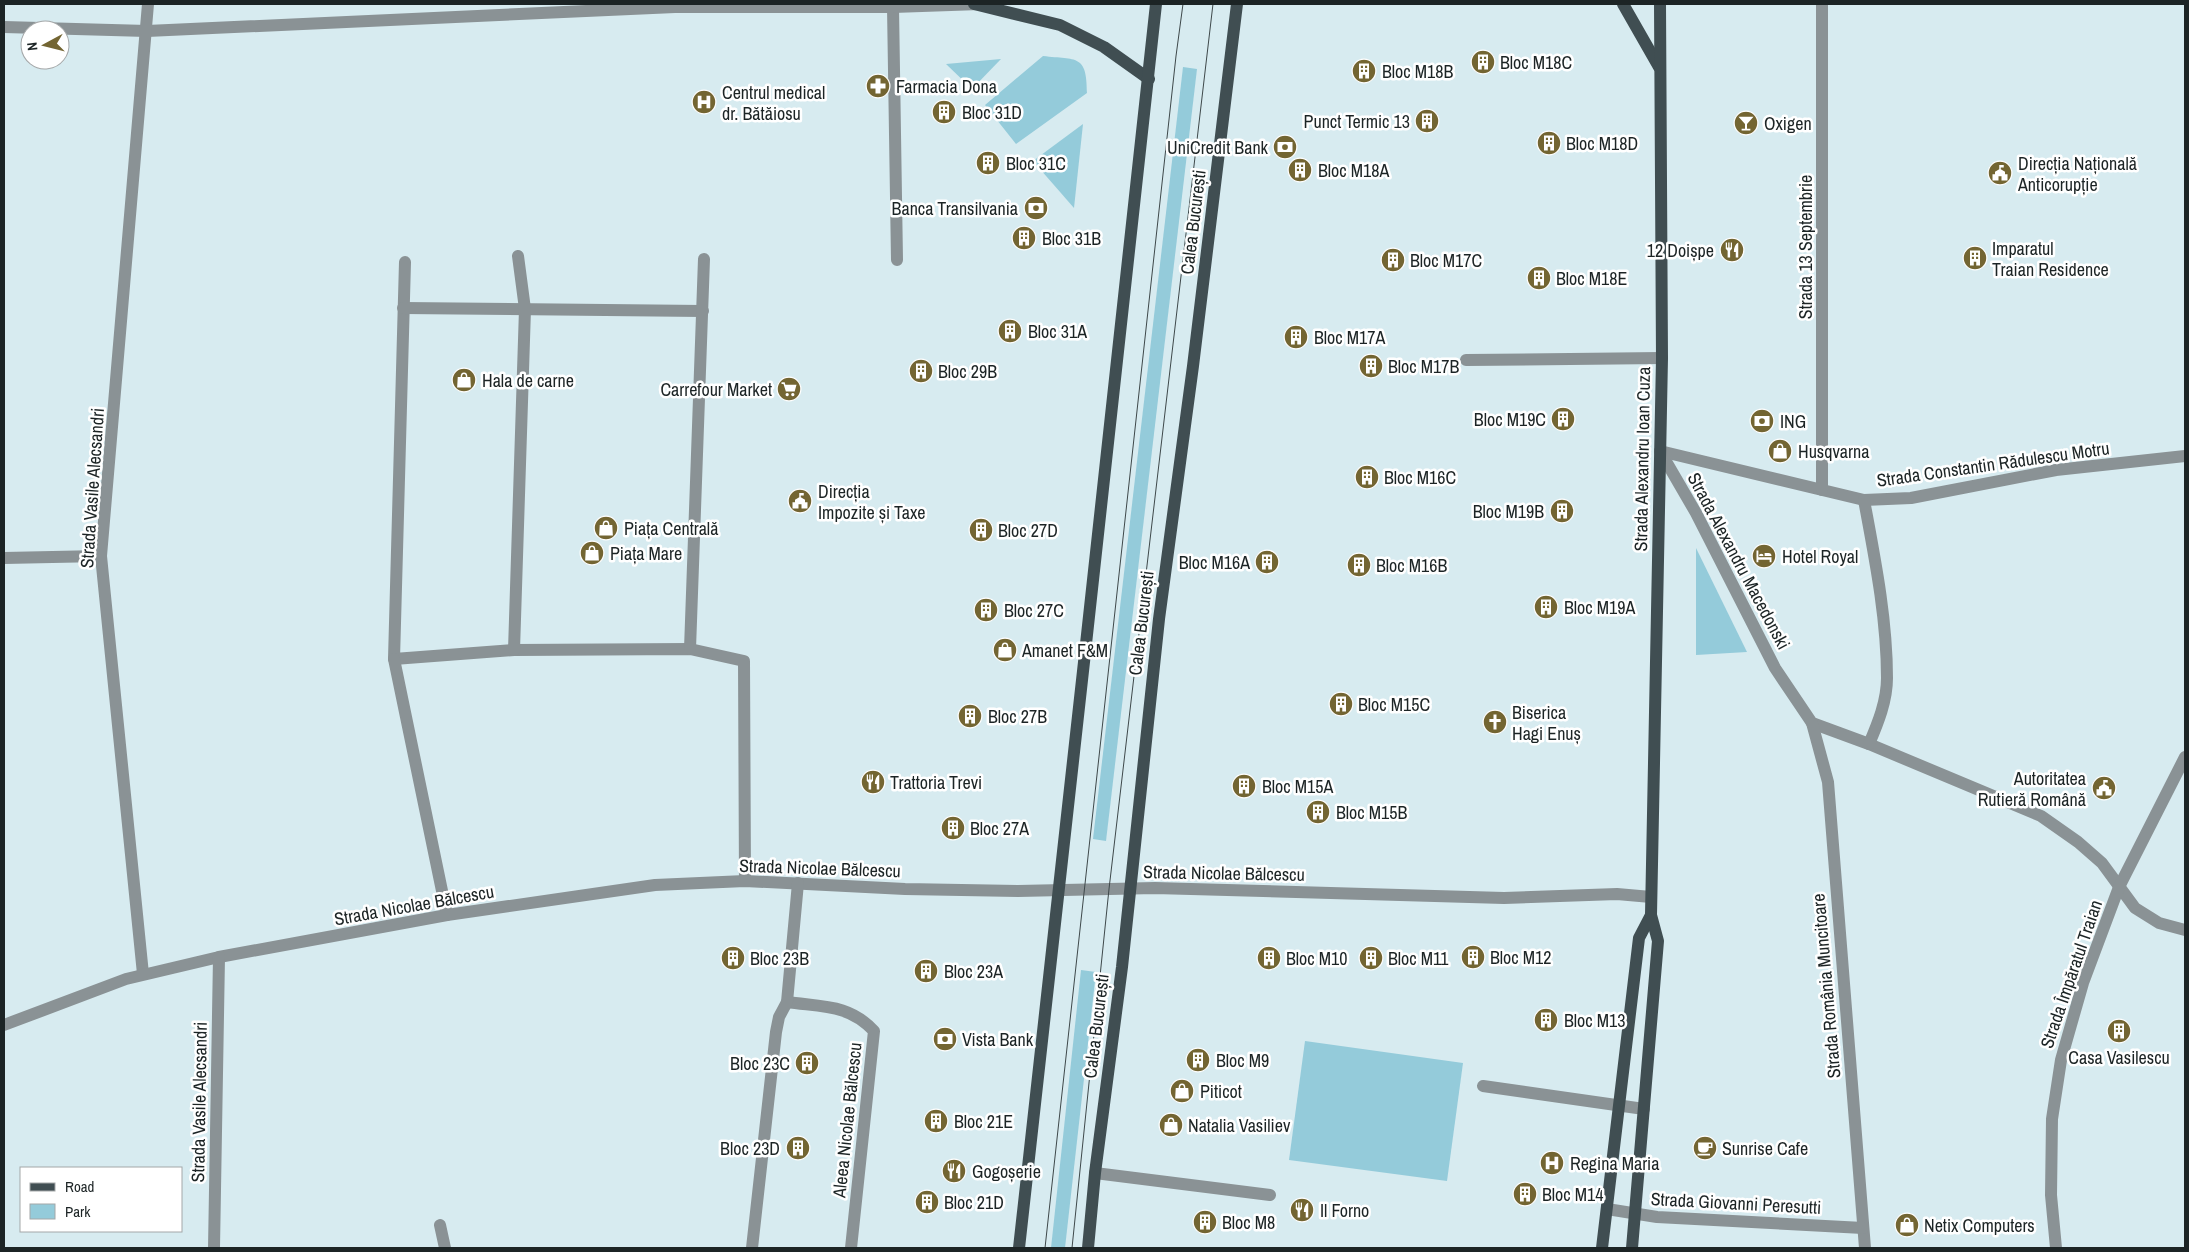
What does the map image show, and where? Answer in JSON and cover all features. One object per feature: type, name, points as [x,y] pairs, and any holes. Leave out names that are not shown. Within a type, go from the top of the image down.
[{"type":"main road","points":[[974,4],[1060,25],[1104,47],[1149,79]]},
{"type":"main road","points":[[1019,1248],[1060,891],[1106,449],[1156,4]]},
{"type":"main road","name":"Calea București","points":[[1088,1248],[1159,619],[1193,366],[1237,4]]},
{"type":"main road","points":[[1623,4],[1660,68]]},
{"type":"main road","name":"Strada Alexandru Ioan Cuza","points":[[1632,1248],[1658,941],[1651,915],[1651,896],[1662,358],[1660,4]]},
{"type":"main road","name":"Strada Alexandru Ioan Cuza","points":[[1602,1248],[1638,938],[1651,915]]},
{"type":"street","name":"Strada Vasile Alecsandri","points":[[143,974],[101,556],[148,4]]},
{"type":"street","points":[[4,26],[147,31],[675,7],[893,7],[980,4]]},
{"type":"street","name":"Strada 13 Septembrie","points":[[1822,4],[1822,490]]},
{"type":"street","points":[[893,7],[897,260]]},
{"type":"street","points":[[514,650],[525,309],[518,256]]},
{"type":"street","points":[[690,649],[704,259]]},
{"type":"street","points":[[405,262],[394,659],[447,916]]},
{"type":"street","points":[[403,308],[702,310]]},
{"type":"street","points":[[1466,360],[1662,358]]},
{"type":"street","name":"Strada Constantin Rădulescu Motru","points":[[1660,451],[1864,500],[1911,498],[2056,470],[2185,456]]},
{"type":"street","name":"Strada Alexandru Macedonski","points":[[1660,451],[1696,513],[1775,668],[1812,723]]},
{"type":"street","points":[[1864,500],[1879,587],[1887,680],[1881,716],[1869,744]]},
{"type":"street","points":[[4,558],[101,556]]},
{"type":"street","points":[[394,659],[514,650],[690,649],[744,661],[745,881]]},
{"type":"street","points":[[1812,723],[1869,744],[2040,816],[2078,842],[2102,863],[2135,908],[2158,923],[2185,930]]},
{"type":"street","name":"Strada România Muncitoare","points":[[1812,723],[1828,782],[1865,1248]]},
{"type":"street","name":"Strada Împăratul Traian","points":[[2056,1248],[2051,1195],[2052,1119],[2061,1060],[2083,983],[2119,887],[2185,757]]},
{"type":"street","name":"Strada Nicolae Bălcescu","points":[[4,1025],[143,974],[219,957],[447,916],[656,885],[745,881],[905,889],[1060,891],[1129,889],[1504,898],[1617,894],[1651,896]]},
{"type":"street","points":[[752,1248],[776,1032],[779,1017],[787,1002],[798,883]]},
{"type":"street","name":"Strada Vasile Alecsandri","points":[[214,1248],[219,957]]},
{"type":"street","name":"Aleea Nicolae Bălcescu","points":[[787,1002],[848,1011],[862,1018],[874,1031],[851,1248]]},
{"type":"street","points":[[1483,1086],[1644,1109]]},
{"type":"street","points":[[1095,1173],[1270,1195]]},
{"type":"street","name":"Strada Giovanni Peresutti","points":[[1607,1209],[1657,1217],[1863,1228]]},
{"type":"street","points":[[440,1225],[445,1248]]},
{"type":"green space","points":[[1043,56],[1078,61],[1085,71],[1087,93],[1016,144],[985,105]]},
{"type":"green space","points":[[1001,59],[972,89],[946,64]]},
{"type":"green space","points":[[1183,67],[1197,69],[1106,841],[1093,839]]},
{"type":"green space","points":[[1083,124],[1074,208],[1033,161]]},
{"type":"green space","points":[[1696,548],[1747,652],[1696,655]]},
{"type":"green space","points":[[1081,970],[1096,972],[1065,1248],[1051,1248]]},
{"type":"green space","points":[[1305,1041],[1463,1063],[1447,1181],[1289,1160]]},
{"type":"tram line","points":[[1045,1248],[1183,4]]},
{"type":"tram line","points":[[1072,1248],[1109,889],[1213,4]]},
{"type":"place","name":"Bloc M18C","points":[[1483,62]]},
{"type":"place","name":"Bloc M18B","points":[[1364,71]]},
{"type":"place","name":"Farmacia Dona","points":[[878,86]]},
{"type":"place","name":"Centrul medical dr. Bătăiosu","points":[[704,102]]},
{"type":"place","name":"Bloc 31D","points":[[944,112]]},
{"type":"place","name":"Punct Termic 13","points":[[1427,121]]},
{"type":"place","name":"Oxigen","points":[[1746,123]]},
{"type":"place","name":"Bloc M18D","points":[[1549,143]]},
{"type":"place","name":"UniCredit Bank","points":[[1285,147]]},
{"type":"place","name":"Bloc 31C","points":[[988,163]]},
{"type":"place","name":"Bloc M18A","points":[[1300,170]]},
{"type":"place","name":"Direcția Națională Anticorupție","points":[[2000,173]]},
{"type":"place","name":"Banca Transilvania","points":[[1036,208]]},
{"type":"place","name":"Bloc 31B","points":[[1024,238]]},
{"type":"place","name":"12 Doișpe","points":[[1732,250]]},
{"type":"place","name":"Imparatul Traian Residence","points":[[1975,258]]},
{"type":"place","name":"Bloc M17C","points":[[1393,260]]},
{"type":"place","name":"Bloc M18E","points":[[1539,278]]},
{"type":"place","name":"Bloc 31A","points":[[1010,331]]},
{"type":"place","name":"Bloc M17A","points":[[1296,337]]},
{"type":"place","name":"Bloc M17B","points":[[1371,366]]},
{"type":"place","name":"Bloc 29B","points":[[921,371]]},
{"type":"place","name":"Hala de carne","points":[[464,380]]},
{"type":"place","name":"Carrefour Market","points":[[789,389]]},
{"type":"place","name":"Bloc M19C","points":[[1563,419]]},
{"type":"place","name":"ING","points":[[1762,421]]},
{"type":"place","name":"Husqvarna","points":[[1780,451]]},
{"type":"place","name":"Bloc M16C","points":[[1367,477]]},
{"type":"place","name":"Direcția Impozite și Taxe","points":[[800,501]]},
{"type":"place","name":"Bloc M19B","points":[[1562,511]]},
{"type":"place","name":"Piața Centrală","points":[[606,528]]},
{"type":"place","name":"Bloc 27D","points":[[981,530]]},
{"type":"place","name":"Piața Mare","points":[[592,553]]},
{"type":"place","name":"Hotel Royal","points":[[1764,556]]},
{"type":"place","name":"Bloc M16A","points":[[1267,562]]},
{"type":"place","name":"Bloc M16B","points":[[1359,565]]},
{"type":"place","name":"Bloc M19A","points":[[1546,607]]},
{"type":"place","name":"Bloc 27C","points":[[986,610]]},
{"type":"place","name":"Amanet F&M","points":[[1005,650]]},
{"type":"place","name":"Bloc M15C","points":[[1341,704]]},
{"type":"place","name":"Bloc 27B","points":[[970,716]]},
{"type":"place","name":"Biserica Hagi Enuș","points":[[1495,722]]},
{"type":"place","name":"Trattoria Trevi","points":[[873,782]]},
{"type":"place","name":"Bloc M15A","points":[[1244,786]]},
{"type":"place","name":"Autoritatea Rutieră Română","points":[[2104,788]]},
{"type":"place","name":"Bloc M15B","points":[[1318,812]]},
{"type":"place","name":"Bloc 27A","points":[[953,828]]},
{"type":"place","name":"Bloc M12","points":[[1473,957]]},
{"type":"place","name":"Bloc 23B","points":[[733,958]]},
{"type":"place","name":"Bloc M10","points":[[1269,958]]},
{"type":"place","name":"Bloc M11","points":[[1371,958]]},
{"type":"place","name":"Bloc 23A","points":[[926,971]]},
{"type":"place","name":"Bloc M13","points":[[1546,1020]]},
{"type":"place","name":"Casa Vasilescu","points":[[2119,1031]]},
{"type":"place","name":"Vista Bank","points":[[945,1039]]},
{"type":"place","name":"Bloc M9","points":[[1198,1060]]},
{"type":"place","name":"Bloc 23C","points":[[807,1063]]},
{"type":"place","name":"Piticot","points":[[1182,1091]]},
{"type":"place","name":"Bloc 21E","points":[[936,1121]]},
{"type":"place","name":"Natalia Vasiliev","points":[[1171,1125]]},
{"type":"place","name":"Bloc 23D","points":[[798,1148]]},
{"type":"place","name":"Sunrise Cafe","points":[[1705,1148]]},
{"type":"place","name":"Regina Maria","points":[[1552,1163]]},
{"type":"place","name":"Gogoșerie","points":[[954,1171]]},
{"type":"place","name":"Bloc M14","points":[[1525,1194]]},
{"type":"place","name":"Bloc 21D","points":[[927,1202]]},
{"type":"place","name":"Il Forno","points":[[1302,1210]]},
{"type":"place","name":"Bloc M8","points":[[1205,1222]]},
{"type":"place","name":"Netix Computers","points":[[1907,1225]]}]
